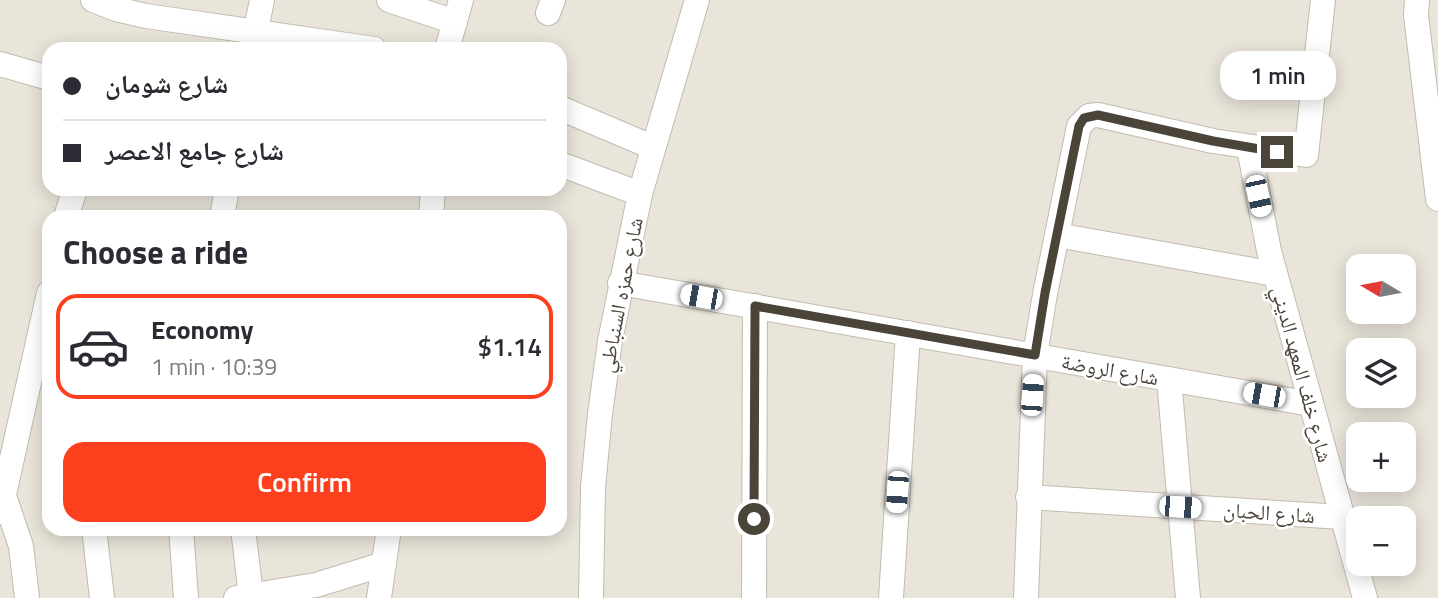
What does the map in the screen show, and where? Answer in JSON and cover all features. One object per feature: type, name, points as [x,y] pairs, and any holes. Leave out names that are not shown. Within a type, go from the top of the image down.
[{"type":"street","points":[[93,0],[116,9],[253,41],[262,0]]},
{"type":"street","points":[[389,0],[458,11],[449,42]]},
{"type":"street","points":[[1026,598],[1035,355],[1079,126],[1089,116],[1098,115],[1249,148],[1306,155],[1323,0]]},
{"type":"street","points":[[1417,0],[1416,15],[1438,199]]},
{"type":"street","name":"شارع حمزه السنباطي","points":[[591,598],[592,511],[597,438],[620,283],[652,148],[694,1]]},
{"type":"street","points":[[0,64],[42,76]]},
{"type":"street","points":[[567,111],[652,148]]},
{"type":"street","name":"شارع خلف المعهد الديني","points":[[1249,148],[1275,274],[1365,598]]},
{"type":"street","points":[[567,167],[640,194]]},
{"type":"street","points":[[1057,235],[1275,274]]},
{"type":"street","name":"شارع الروضة","points":[[620,283],[1311,404]]},
{"type":"street","points":[[754,598],[755,306]]},
{"type":"street","points":[[891,598],[908,333]]},
{"type":"street","points":[[27,598],[20,546],[2,504],[40,380],[42,361]]},
{"type":"street","points":[[1169,379],[1188,598]]},
{"type":"street","name":"شارع الحبان","points":[[1028,497],[1342,517]]},
{"type":"street","points":[[95,536],[102,598]]},
{"type":"street","points":[[182,536],[187,598]]},
{"type":"street","points":[[243,536],[244,597],[316,585],[384,564]]},
{"type":"street","points":[[379,598],[388,536]]},
{"type":"shaded area","points":[[0,0],[1438,0],[1438,598],[0,598]]},
{"type":"route","points":[[754,519],[755,306],[1035,355],[1079,126],[1084,118],[1098,115],[1213,141],[1277,152]]}]
